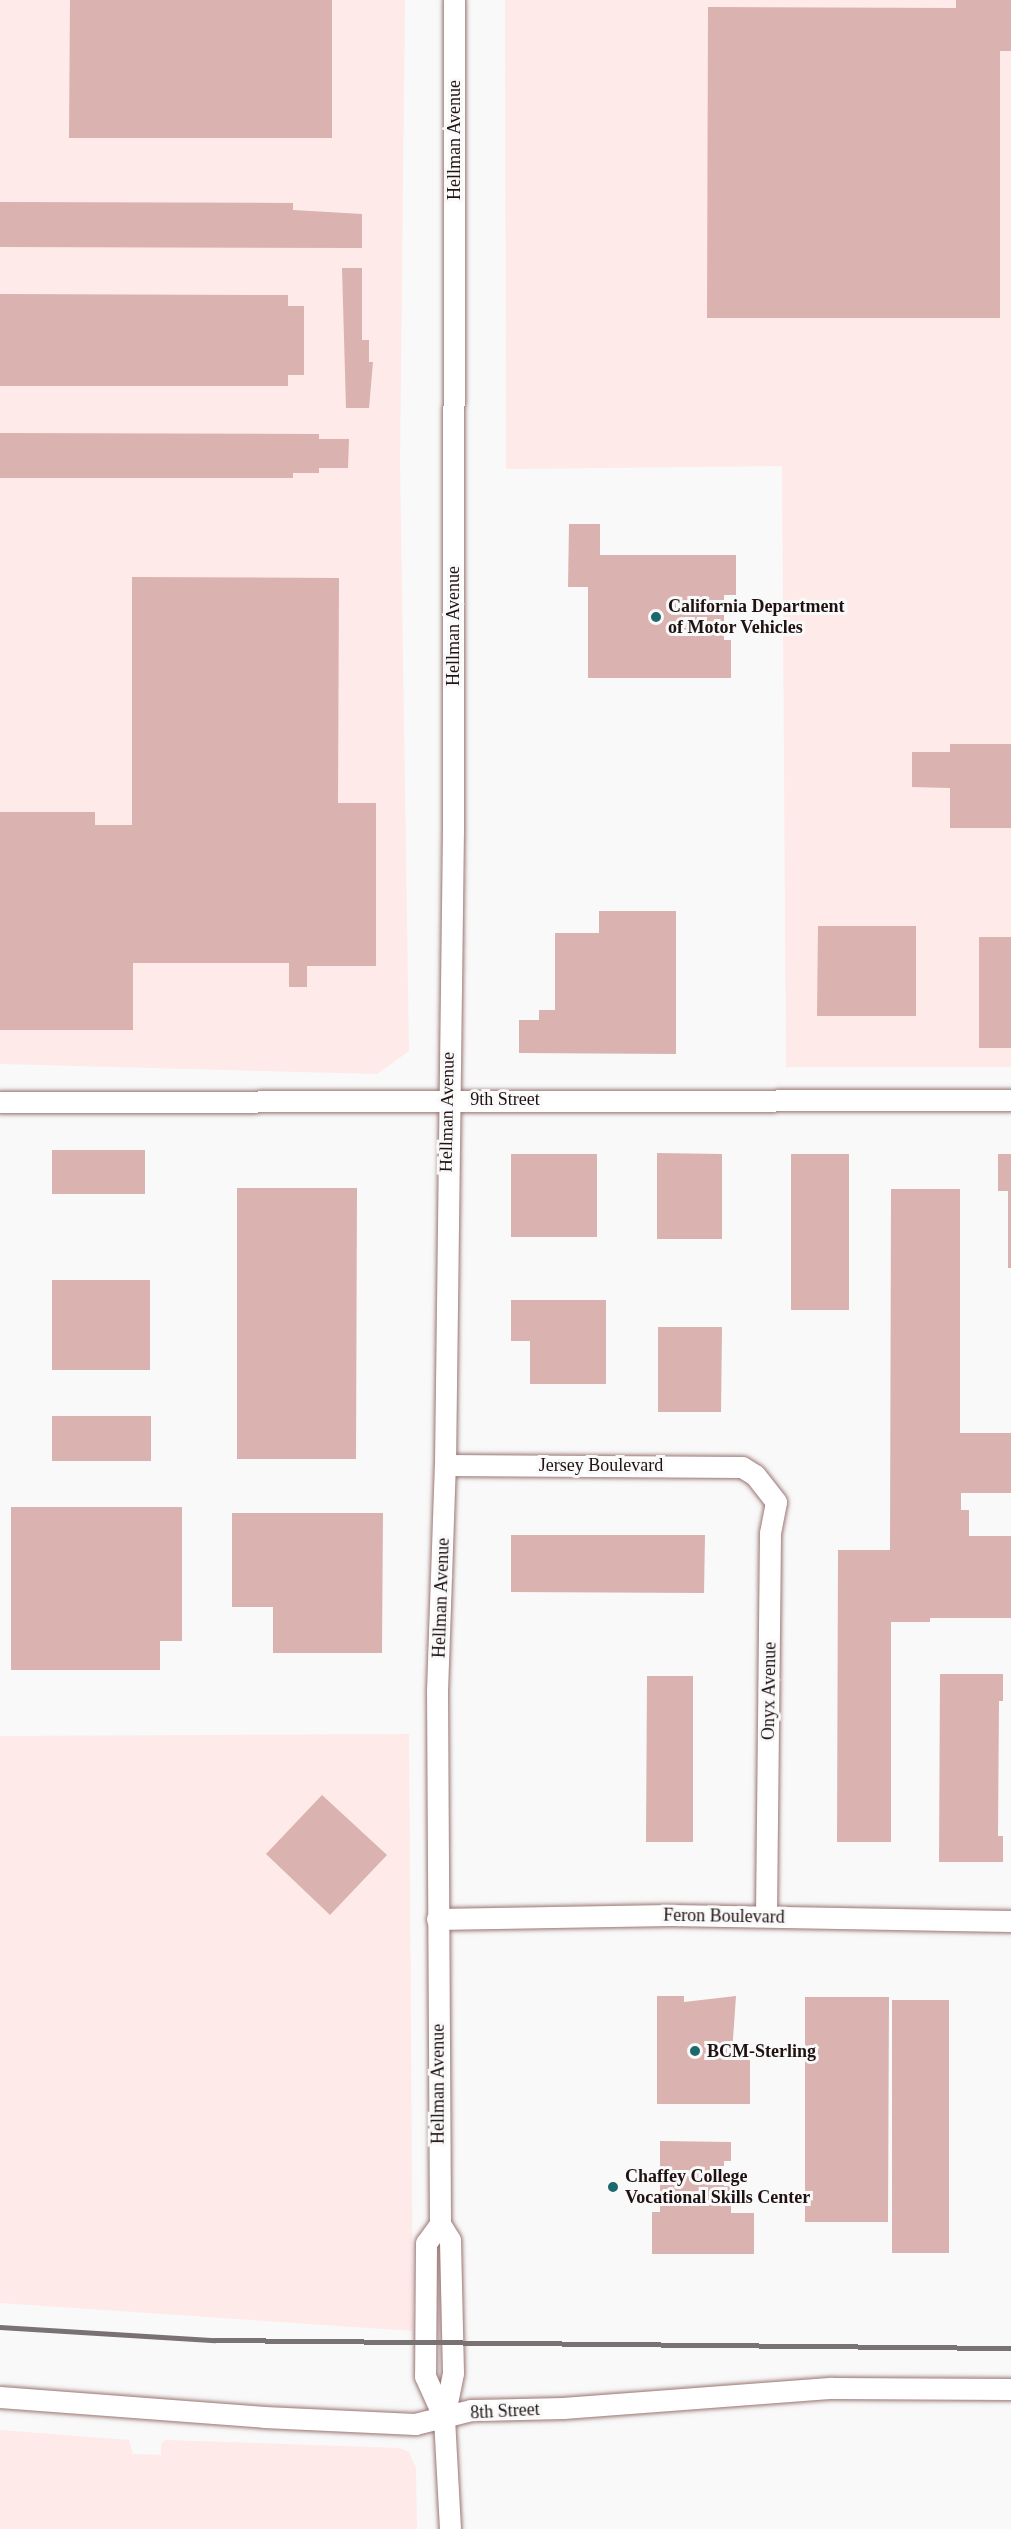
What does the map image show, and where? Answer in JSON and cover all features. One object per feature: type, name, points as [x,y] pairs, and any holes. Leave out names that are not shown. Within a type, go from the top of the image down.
[{"type":"street","name":"Hellman Avenue","points":[[450,2529],[444,2418],[425,2376],[426,2243],[440,2224],[437,1691],[445,1465],[447,1098],[453,830],[454,0]]},
{"type":"street","name":"9th Street","points":[[0,1102],[447,1098],[1011,1100]]},
{"type":"street","name":"Jersey Boulevard","points":[[445,1465],[705,1465],[742,1467],[755,1475]]},
{"type":"street","name":"Onyx Avenue","points":[[755,1475],[776,1502],[770,1533],[765,1916]]},
{"type":"street","name":"Feron Boulevard","points":[[437,1919],[765,1916],[1011,1921]]},
{"type":"street","name":"8th Street","points":[[0,2397],[264,2417],[415,2424],[471,2410],[562,2409],[832,2388],[1011,2389]]},
{"type":"shaded area","points":[[0,0],[405,0],[400,462],[409,1051],[377,1074],[0,1064]]},
{"type":"shaded area","points":[[505,0],[1011,0],[1011,1067],[786,1067],[782,466],[506,469]]},
{"type":"shaded area","points":[[409,1734],[413,2331],[0,2303],[0,1736]]},
{"type":"shaded area","points":[[0,2430],[129,2440],[133,2454],[161,2455],[161,2444],[165,2440],[400,2448],[409,2452],[416,2468],[417,2529],[0,2529]]},
{"type":"building","points":[[70,0],[332,0],[332,138],[69,138]]},
{"type":"building","points":[[956,0],[1011,0],[1011,51],[1000,51],[1000,318],[707,318],[708,7],[956,8]]},
{"type":"building","points":[[0,202],[293,203],[293,210],[362,214],[362,248],[0,247]]},
{"type":"building","points":[[342,268],[362,268],[362,340],[369,340],[369,362],[373,362],[369,408],[346,408]]},
{"type":"building","points":[[0,294],[288,295],[288,306],[304,306],[304,375],[288,375],[288,386],[0,386]]},
{"type":"building","points":[[0,433],[319,434],[319,439],[349,439],[348,468],[319,468],[319,473],[293,473],[293,478],[0,478]]},
{"type":"building","name":"California Department of Motor Vehicles","points":[[569,524],[600,524],[600,555],[736,555],[736,595],[724,595],[724,640],[731,640],[731,678],[588,678],[588,587],[568,587]]},
{"type":"building","points":[[132,577],[339,578],[338,803],[376,803],[376,966],[307,966],[307,987],[289,987],[289,963],[133,963],[133,1030],[0,1030],[0,812],[95,812],[95,825],[132,825]]},
{"type":"building","points":[[950,744],[1011,744],[1011,828],[950,828],[950,788],[912,787],[912,752],[950,752]]},
{"type":"building","points":[[599,911],[676,911],[676,1054],[519,1053],[519,1020],[539,1020],[539,1010],[555,1010],[555,933],[599,933]]},
{"type":"building","points":[[818,926],[916,926],[916,1016],[817,1016]]},
{"type":"building","points":[[979,937],[1011,937],[1011,1048],[979,1048]]},
{"type":"building","points":[[52,1150],[145,1150],[145,1194],[52,1194]]},
{"type":"building","points":[[657,1153],[722,1154],[722,1239],[657,1239]]},
{"type":"building","points":[[511,1154],[597,1154],[597,1237],[511,1237]]},
{"type":"building","points":[[791,1154],[849,1154],[849,1310],[791,1310]]},
{"type":"building","points":[[998,1154],[1011,1154],[1011,1268],[1008,1268],[1008,1191],[998,1191]]},
{"type":"building","points":[[237,1188],[357,1188],[356,1459],[237,1459]]},
{"type":"building","points":[[891,1189],[960,1189],[960,1433],[1011,1433],[1011,1493],[961,1493],[961,1510],[969,1510],[969,1536],[1011,1536],[1011,1618],[930,1618],[930,1622],[891,1622],[891,1842],[837,1842],[838,1550],[890,1550]]},
{"type":"building","points":[[52,1280],[150,1280],[150,1370],[52,1370]]},
{"type":"building","points":[[511,1300],[606,1300],[606,1384],[530,1384],[530,1341],[511,1341]]},
{"type":"building","points":[[658,1327],[722,1327],[721,1412],[658,1412]]},
{"type":"building","points":[[52,1416],[151,1416],[151,1461],[52,1461]]},
{"type":"building","points":[[11,1507],[182,1507],[182,1641],[160,1641],[160,1670],[11,1670]]},
{"type":"building","points":[[232,1513],[383,1513],[382,1653],[273,1653],[273,1607],[232,1607]]},
{"type":"building","points":[[511,1535],[705,1535],[704,1593],[511,1592]]},
{"type":"building","points":[[940,1674],[1003,1674],[1003,1701],[999,1701],[998,1836],[1003,1836],[1003,1862],[939,1862]]},
{"type":"building","points":[[647,1676],[693,1676],[693,1842],[646,1842]]},
{"type":"building","points":[[322,1795],[387,1855],[330,1915],[266,1854]]},
{"type":"building","name":"BCM-Sterling","points":[[657,1996],[684,1996],[684,2002],[736,1996],[732,2053],[750,2053],[750,2104],[657,2104]]},
{"type":"building","points":[[805,1997],[889,1997],[888,2222],[805,2222]]},
{"type":"building","points":[[892,2000],[949,2000],[949,2253],[892,2253]]},
{"type":"building","points":[[660,2141],[731,2142],[731,2161],[724,2161],[724,2186],[731,2186],[731,2213],[754,2213],[754,2254],[652,2254],[652,2212],[660,2212]]},
{"type":"railway","points":[[0,2327],[215,2340],[1011,2348]]},
{"type":"place","name":"California Department of Motor Vehicles","points":[[656,617]]},
{"type":"place","name":"BCM-Sterling","points":[[695,2051]]},
{"type":"place","name":"Chaffey College Vocational Skills Center","points":[[613,2187]]}]
